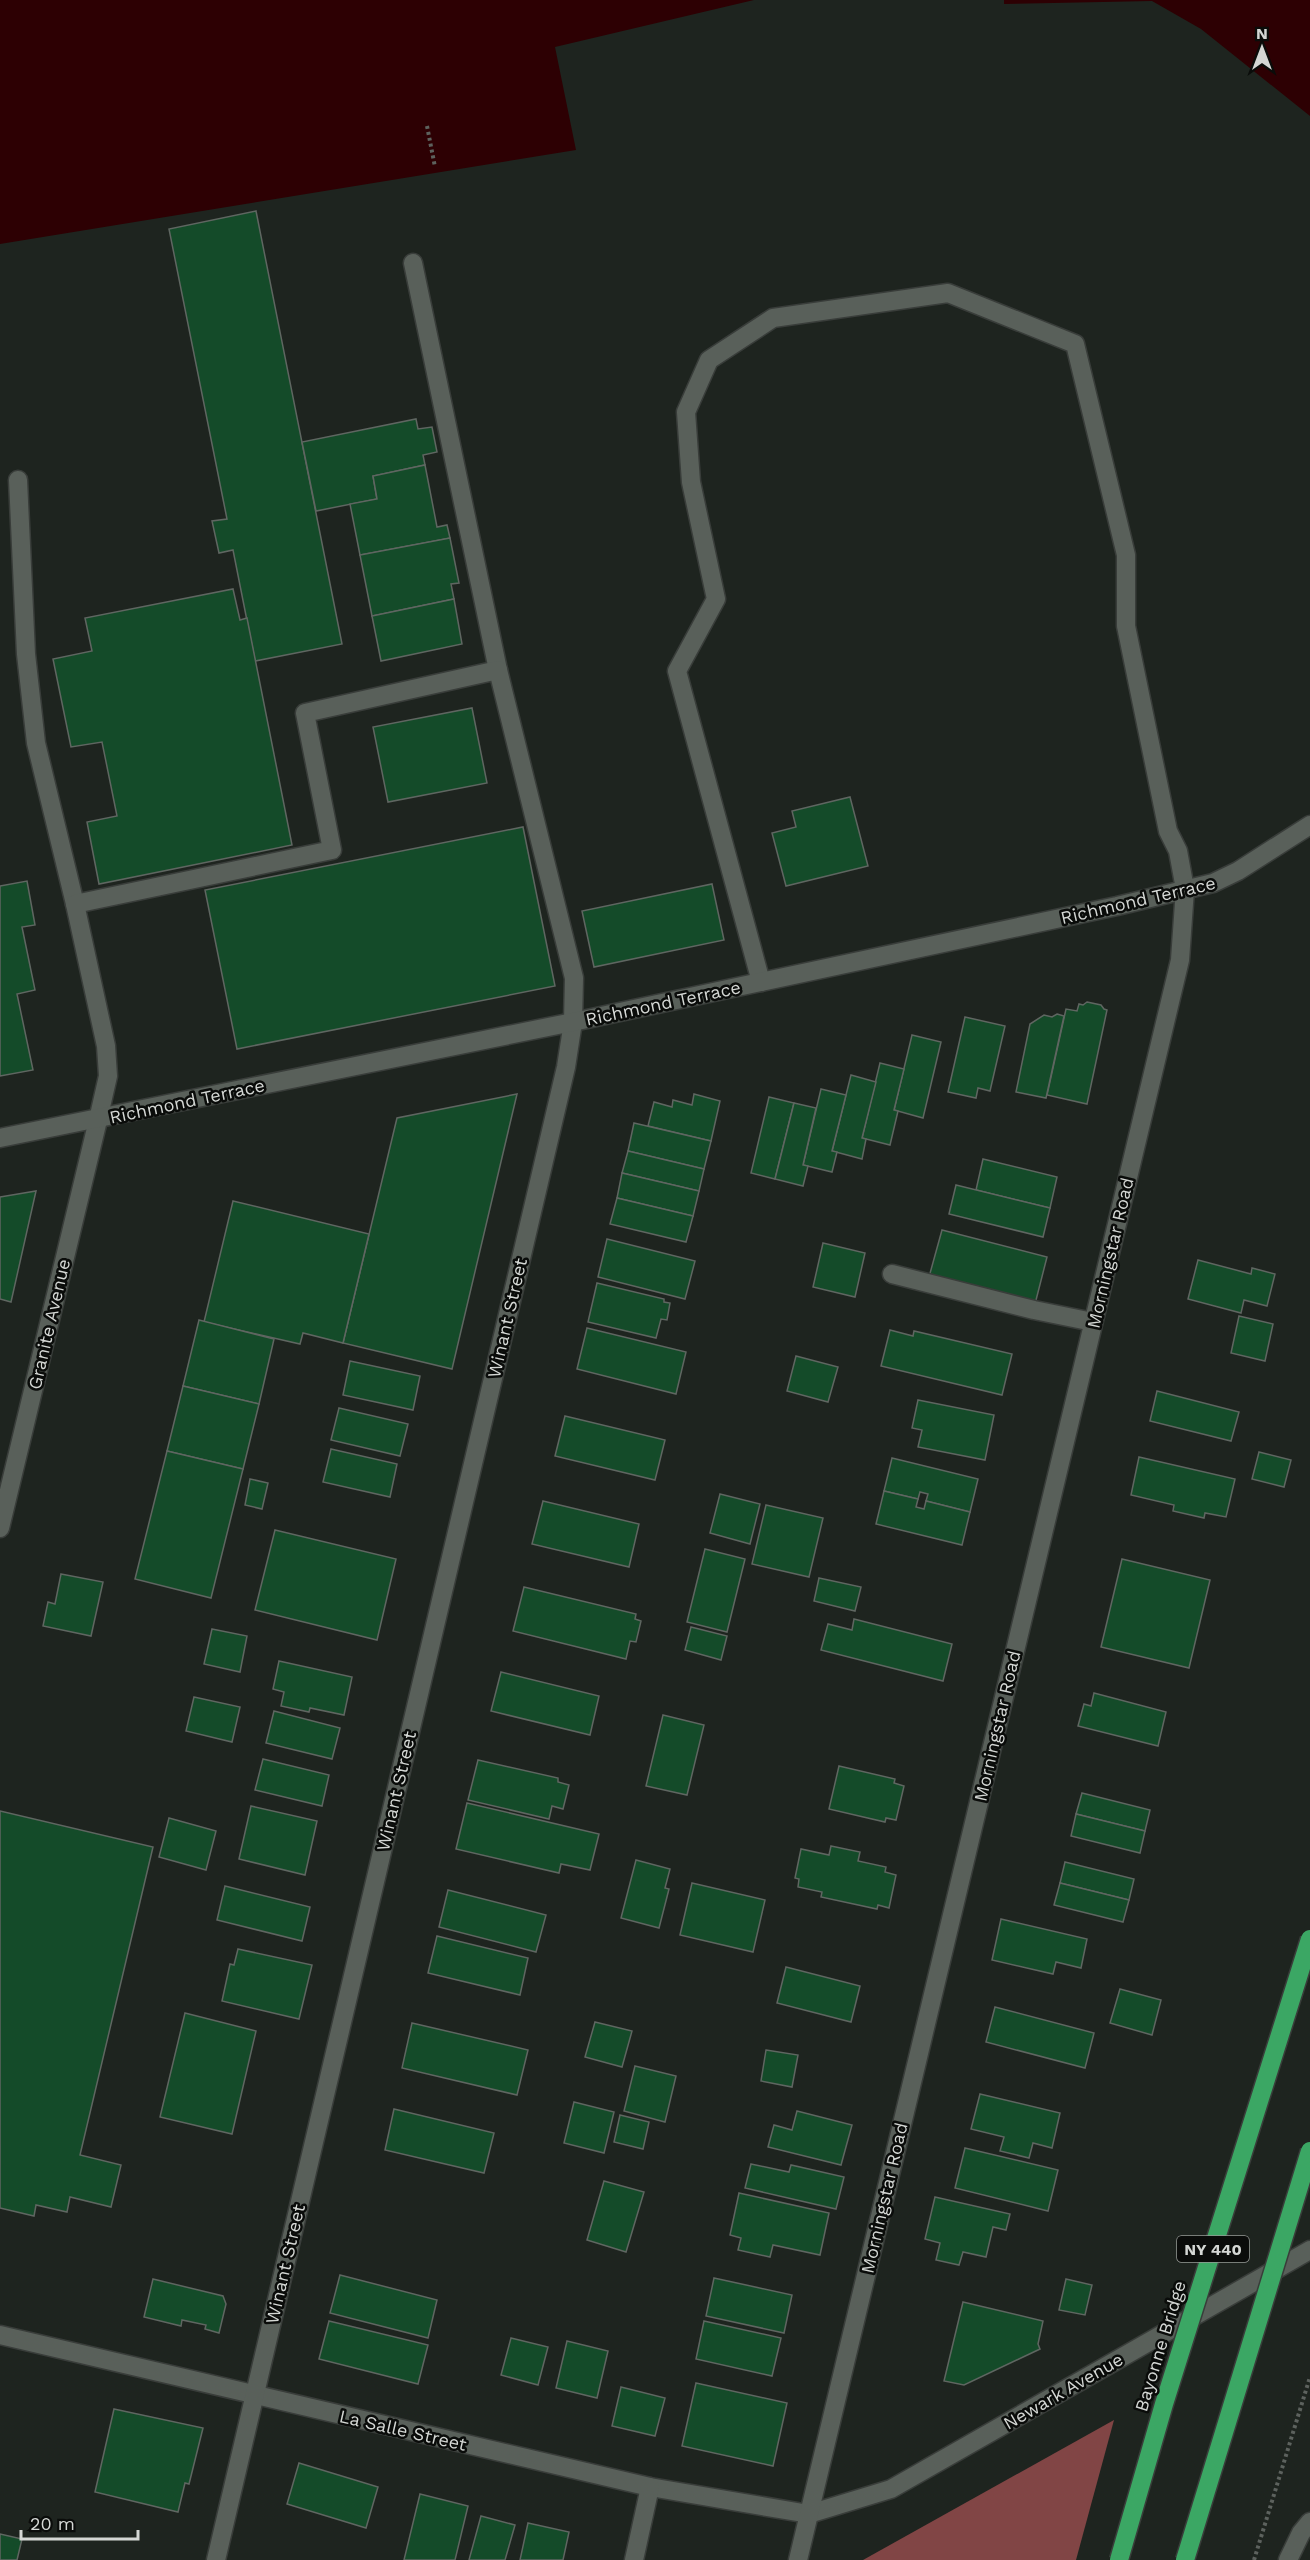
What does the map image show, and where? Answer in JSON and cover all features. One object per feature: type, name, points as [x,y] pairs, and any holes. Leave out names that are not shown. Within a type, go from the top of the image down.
[{"type":"highway","name":"Bayonne Bridge","points":[[1119,2560],[1164,2404],[1310,1939]]},
{"type":"highway","name":"NY 440","points":[[1185,2560],[1310,2151]]},
{"type":"street","name":"Winant Street","points":[[216,2560],[566,1067],[573,1022],[574,978],[498,670],[413,262]]},
{"type":"street","name":"Morningstar Road","points":[[761,982],[677,671],[716,599],[691,482],[686,412],[709,360],[773,318],[948,293],[1075,344],[1126,555],[1126,626],[1168,831],[1178,851],[1185,890],[1180,960],[798,2560]]},
{"type":"street","name":"Granite Avenue","points":[[0,1528],[108,1076],[105,1046],[75,904],[36,744],[26,654],[18,480]]},
{"type":"street","points":[[75,904],[332,850],[305,713],[498,670]]},
{"type":"street","name":"Richmond Terrace","points":[[0,1138],[98,1120],[573,1022],[1185,890],[1226,878],[1310,825]]},
{"type":"street","points":[[892,1274],[1034,1310],[1094,1322]]},
{"type":"street","name":"Newark Avenue","points":[[809,2514],[891,2489],[1310,2250]]},
{"type":"street","name":"La Salle Street","points":[[0,2335],[650,2487],[809,2514]]},
{"type":"street","points":[[634,2560],[650,2487]]},
{"type":"street","points":[[1288,2560],[1300,2533],[1310,2522]]},
{"type":"path","points":[[427,126],[435,167]]},
{"type":"path","points":[[1254,2560],[1310,2377]]},
{"type":"shaded area","points":[[0,0],[754,0],[555,47],[576,150],[0,244]]},
{"type":"shaded area","points":[[1004,0],[1310,0],[1310,116],[1201,29],[1152,1],[1004,4]]},
{"type":"shaded area","points":[[1114,2420],[1076,2560],[863,2560]]},
{"type":"building","points":[[256,211],[342,644],[255,661],[233,550],[219,553],[212,521],[227,519],[169,229]]},
{"type":"building","points":[[416,419],[418,429],[432,427],[437,452],[423,455],[425,465],[373,476],[377,499],[316,511],[302,442]]},
{"type":"building","points":[[425,465],[437,527],[447,525],[450,538],[360,555],[350,504],[377,499],[373,476]]},
{"type":"building","points":[[450,538],[459,583],[451,584],[454,599],[372,616],[360,555]]},
{"type":"building","points":[[233,589],[240,620],[247,618],[292,845],[99,884],[87,822],[117,816],[102,742],[71,747],[53,659],[92,651],[85,618]]},
{"type":"building","points":[[454,599],[462,644],[381,661],[372,616]]},
{"type":"building","points":[[472,708],[487,783],[388,802],[373,727]]},
{"type":"building","points":[[850,797],[868,866],[786,886],[772,833],[796,827],[792,811]]},
{"type":"building","points":[[523,827],[555,986],[237,1049],[205,890]]},
{"type":"building","points":[[27,881],[35,925],[22,927],[35,990],[17,994],[33,1070],[0,1076],[0,886]]},
{"type":"building","points":[[712,884],[724,940],[594,967],[582,911]]},
{"type":"building","points":[[1087,1002],[1101,1005],[1107,1010],[1087,1104],[1047,1095],[1066,1009],[1077,1011],[1079,1004],[1083,1005]]},
{"type":"building","points":[[1057,1014],[1064,1016],[1046,1098],[1016,1092],[1030,1024],[1044,1015],[1052,1017]]},
{"type":"building","points":[[965,1017],[1005,1026],[990,1091],[978,1088],[976,1098],[948,1092]]},
{"type":"building","points":[[912,1035],[941,1042],[923,1118],[894,1110]]},
{"type":"building","points":[[880,1063],[904,1069],[894,1110],[898,1111],[890,1145],[862,1138]]},
{"type":"building","points":[[851,1075],[876,1082],[862,1138],[866,1139],[862,1159],[832,1151]]},
{"type":"building","points":[[821,1089],[846,1095],[832,1151],[837,1152],[832,1172],[803,1165]]},
{"type":"building","points":[[517,1094],[452,1369],[343,1343],[397,1118]]},
{"type":"building","points":[[694,1094],[720,1101],[711,1141],[648,1126],[654,1102],[672,1107],[673,1100],[692,1105]]},
{"type":"building","points":[[769,1097],[794,1103],[775,1179],[751,1173]]},
{"type":"building","points":[[794,1103],[816,1108],[803,1165],[808,1166],[803,1186],[775,1179]]},
{"type":"building","points":[[634,1123],[711,1141],[704,1169],[628,1151]]},
{"type":"building","points":[[628,1151],[704,1169],[699,1191],[622,1173]]},
{"type":"building","points":[[983,1159],[1057,1177],[1050,1208],[976,1190]]},
{"type":"building","points":[[622,1173],[699,1191],[693,1216],[617,1198]]},
{"type":"building","points":[[956,1185],[1050,1208],[1043,1237],[949,1214]]},
{"type":"building","points":[[36,1191],[11,1302],[0,1299],[0,1197]]},
{"type":"building","points":[[617,1198],[693,1216],[686,1242],[610,1224]]},
{"type":"building","points":[[233,1201],[369,1234],[343,1343],[303,1333],[300,1344],[204,1322]]},
{"type":"building","points":[[942,1230],[1047,1257],[1035,1304],[929,1277]]},
{"type":"building","points":[[607,1239],[695,1261],[685,1299],[598,1277]]},
{"type":"building","points":[[823,1243],[865,1253],[855,1297],[813,1287]]},
{"type":"building","points":[[1198,1260],[1251,1274],[1252,1268],[1275,1274],[1267,1306],[1244,1300],[1241,1313],[1188,1299]]},
{"type":"building","points":[[597,1283],[664,1299],[664,1302],[670,1303],[667,1320],[661,1319],[656,1338],[588,1322]]},
{"type":"building","points":[[1239,1316],[1273,1324],[1265,1361],[1231,1353]]},
{"type":"building","points":[[199,1320],[274,1339],[259,1404],[183,1386]]},
{"type":"building","points":[[587,1328],[686,1352],[676,1394],[577,1369]]},
{"type":"building","points":[[890,1330],[913,1336],[914,1331],[1012,1354],[1002,1395],[881,1366]]},
{"type":"building","points":[[796,1356],[838,1367],[828,1402],[787,1391]]},
{"type":"building","points":[[350,1361],[420,1376],[413,1410],[343,1395]]},
{"type":"building","points":[[183,1386],[259,1404],[243,1469],[167,1451]]},
{"type":"building","points":[[1157,1391],[1239,1412],[1231,1441],[1150,1421]]},
{"type":"building","points":[[918,1400],[994,1415],[985,1460],[918,1447],[922,1430],[912,1428]]},
{"type":"building","points":[[339,1408],[408,1424],[400,1456],[331,1440]]},
{"type":"building","points":[[565,1416],[665,1440],[655,1480],[555,1456]]},
{"type":"building","points":[[331,1449],[397,1464],[390,1497],[323,1482]]},
{"type":"building","points":[[167,1451],[243,1469],[211,1598],[135,1579]]},
{"type":"building","points":[[1259,1452],[1291,1460],[1284,1487],[1252,1479]]},
{"type":"building","points":[[1139,1457],[1235,1479],[1226,1517],[1205,1513],[1204,1518],[1173,1511],[1174,1505],[1131,1495]]},
{"type":"building","points":[[892,1458],[978,1479],[970,1512],[926,1501],[928,1494],[920,1492],[918,1499],[884,1491]]},
{"type":"building","points":[[250,1479],[268,1483],[262,1509],[245,1505]]},
{"type":"building","points":[[884,1491],[918,1499],[916,1507],[924,1509],[926,1501],[970,1512],[962,1545],[876,1524]]},
{"type":"building","points":[[720,1494],[760,1504],[750,1544],[710,1533]]},
{"type":"building","points":[[543,1501],[639,1524],[629,1567],[532,1544]]},
{"type":"building","points":[[766,1505],[823,1518],[809,1577],[752,1564]]},
{"type":"building","points":[[275,1530],[396,1559],[377,1640],[255,1610]]},
{"type":"building","points":[[705,1549],[745,1559],[727,1632],[687,1622]]},
{"type":"building","points":[[1122,1559],[1210,1580],[1189,1668],[1101,1647]]},
{"type":"building","points":[[61,1574],[103,1582],[91,1636],[43,1626],[48,1602],[55,1604]]},
{"type":"building","points":[[819,1578],[861,1587],[855,1611],[814,1601]]},
{"type":"building","points":[[524,1587],[636,1614],[635,1619],[641,1621],[636,1642],[630,1641],[626,1659],[513,1631]]},
{"type":"building","points":[[854,1619],[952,1644],[943,1681],[821,1650],[828,1624],[852,1630]]},
{"type":"building","points":[[691,1627],[727,1636],[721,1660],[685,1650]]},
{"type":"building","points":[[212,1629],[247,1636],[240,1672],[204,1664]]},
{"type":"building","points":[[279,1661],[352,1677],[344,1715],[310,1708],[309,1712],[281,1706],[284,1692],[273,1689]]},
{"type":"building","points":[[501,1672],[599,1696],[590,1735],[491,1711]]},
{"type":"building","points":[[1094,1693],[1166,1712],[1158,1746],[1078,1726],[1084,1704],[1091,1706]]},
{"type":"building","points":[[194,1697],[240,1707],[232,1742],[186,1731]]},
{"type":"building","points":[[274,1711],[340,1728],[332,1759],[266,1743]]},
{"type":"building","points":[[663,1715],[704,1725],[687,1795],[646,1786]]},
{"type":"building","points":[[263,1759],[329,1775],[322,1806],[255,1790]]},
{"type":"building","points":[[478,1760],[558,1778],[558,1782],[569,1785],[563,1809],[552,1806],[549,1819],[468,1800]]},
{"type":"building","points":[[839,1766],[895,1779],[894,1783],[904,1786],[896,1820],[886,1818],[885,1822],[829,1809]]},
{"type":"building","points":[[1082,1793],[1150,1810],[1145,1831],[1076,1814]]},
{"type":"building","points":[[467,1803],[599,1834],[590,1870],[561,1864],[559,1873],[456,1849]]},
{"type":"building","points":[[251,1806],[317,1821],[305,1875],[239,1859]]},
{"type":"building","points":[[0,1811],[153,1847],[80,2155],[121,2165],[111,2207],[70,2197],[67,2212],[36,2205],[34,2216],[0,2208]]},
{"type":"building","points":[[1076,1814],[1145,1831],[1140,1853],[1071,1836]]},
{"type":"building","points":[[169,1818],[216,1831],[206,1870],[159,1857]]},
{"type":"building","points":[[831,1846],[860,1852],[858,1861],[886,1867],[885,1872],[896,1875],[889,1908],[878,1905],[877,1909],[821,1897],[822,1892],[798,1887],[799,1879],[795,1878],[801,1849],[829,1855]]},
{"type":"building","points":[[636,1860],[670,1869],[665,1888],[669,1889],[659,1928],[621,1918]]},
{"type":"building","points":[[1065,1862],[1134,1879],[1129,1900],[1060,1883]]},
{"type":"building","points":[[692,1883],[765,1900],[753,1952],[680,1935]]},
{"type":"building","points":[[1060,1883],[1129,1900],[1123,1922],[1054,1905]]},
{"type":"building","points":[[225,1886],[310,1907],[302,1941],[217,1920]]},
{"type":"building","points":[[448,1890],[546,1915],[536,1952],[439,1927]]},
{"type":"building","points":[[1001,1919],[1087,1939],[1081,1968],[1056,1962],[1053,1974],[992,1960]]},
{"type":"building","points":[[437,1936],[528,1958],[520,1995],[428,1973]]},
{"type":"building","points":[[238,1949],[312,1965],[299,2019],[222,2001],[230,1964],[234,1965]]},
{"type":"building","points":[[786,1967],[860,1986],[851,2022],[777,2003]]},
{"type":"building","points":[[1120,1989],[1161,2000],[1152,2035],[1110,2023]]},
{"type":"building","points":[[995,2007],[1094,2033],[1085,2068],[986,2042]]},
{"type":"building","points":[[185,2013],[256,2031],[232,2134],[160,2117]]},
{"type":"building","points":[[595,2022],[632,2031],[622,2067],[585,2057]]},
{"type":"building","points":[[412,2023],[528,2050],[517,2095],[402,2068]]},
{"type":"building","points":[[766,2050],[798,2055],[792,2087],[761,2081]]},
{"type":"building","points":[[635,2066],[676,2076],[665,2122],[624,2111]]},
{"type":"building","points":[[980,2094],[1060,2113],[1052,2148],[1033,2143],[1029,2158],[1000,2151],[1004,2137],[971,2129]]},
{"type":"building","points":[[574,2102],[614,2112],[604,2153],[564,2143]]},
{"type":"building","points":[[394,2109],[494,2133],[484,2173],[385,2150]]},
{"type":"building","points":[[797,2111],[852,2125],[841,2165],[768,2147],[774,2125],[792,2130]]},
{"type":"building","points":[[620,2115],[649,2122],[643,2149],[614,2142]]},
{"type":"building","points":[[965,2148],[1058,2170],[1048,2211],[955,2188]]},
{"type":"building","points":[[751,2164],[789,2172],[791,2165],[844,2177],[836,2209],[745,2188]]},
{"type":"building","points":[[604,2181],[644,2192],[626,2252],[587,2240]]},
{"type":"building","points":[[739,2193],[829,2213],[820,2255],[773,2245],[770,2257],[738,2250],[741,2238],[730,2235]]},
{"type":"building","points":[[935,2197],[1010,2214],[1006,2230],[993,2227],[986,2257],[963,2252],[959,2265],[936,2260],[940,2243],[925,2239]]},
{"type":"building","points":[[340,2275],[437,2300],[428,2338],[330,2313]]},
{"type":"building","points":[[714,2278],[792,2295],[784,2333],[706,2316]]},
{"type":"building","points":[[153,2279],[223,2296],[226,2304],[219,2333],[205,2329],[206,2325],[182,2320],[181,2326],[144,2317]]},
{"type":"building","points":[[1066,2279],[1092,2285],[1085,2315],[1059,2310]]},
{"type":"building","points":[[963,2302],[1043,2321],[1038,2344],[1040,2349],[964,2385],[944,2381]]},
{"type":"building","points":[[329,2321],[428,2345],[418,2384],[319,2359]]},
{"type":"building","points":[[704,2321],[781,2338],[772,2376],[696,2359]]},
{"type":"building","points":[[511,2338],[548,2347],[538,2385],[501,2375]]},
{"type":"building","points":[[567,2341],[608,2351],[597,2398],[556,2388]]},
{"type":"building","points":[[696,2383],[787,2403],[773,2466],[682,2446]]},
{"type":"building","points":[[621,2387],[665,2398],[655,2436],[612,2426]]},
{"type":"building","points":[[114,2409],[203,2428],[189,2484],[185,2483],[178,2512],[95,2492]]},
{"type":"building","points":[[299,2463],[378,2487],[366,2528],[287,2504]]},
{"type":"building","points":[[420,2494],[468,2506],[455,2560],[404,2560]]},
{"type":"building","points":[[481,2516],[515,2525],[505,2560],[469,2560]]},
{"type":"building","points":[[528,2523],[569,2532],[563,2560],[520,2560]]},
{"type":"building","points":[[0,2534],[22,2539],[17,2560],[0,2560]]}]
